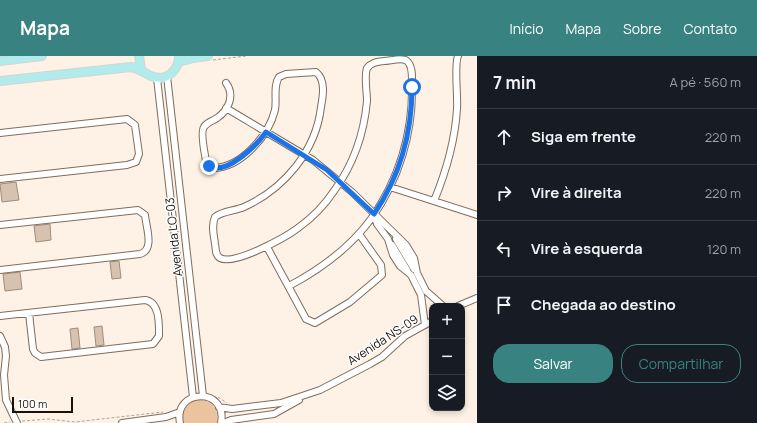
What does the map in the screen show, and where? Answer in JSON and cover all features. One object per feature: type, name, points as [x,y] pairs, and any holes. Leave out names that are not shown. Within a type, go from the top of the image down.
[{"type":"main road","points":[[0,61],[42,56]]},
{"type":"main road","points":[[138,56],[142,69],[148,75],[157,78],[167,76],[172,73],[179,59],[209,58]]},
{"type":"main road","points":[[0,81],[116,67],[142,69]]},
{"type":"street","points":[[434,202],[447,166],[454,136],[457,106],[458,56]]},
{"type":"street","points":[[226,82],[231,92],[226,108],[220,116],[206,124],[203,129],[205,160],[211,167],[224,166],[242,156],[256,145],[266,132],[275,111],[277,81],[282,75],[316,72],[321,76],[322,81],[321,110],[314,135],[304,155],[291,173],[274,189],[244,207],[218,215],[214,219],[213,227],[216,252],[220,258],[232,258],[267,247],[297,229],[313,216],[330,198],[341,182],[355,155],[363,127],[367,102],[367,68],[374,63],[402,59],[408,62],[411,69],[411,113],[404,151],[390,187],[374,214],[359,234],[329,262],[289,286]]},
{"type":"street","name":"Avenida LO-03","points":[[167,76],[203,396]]},
{"type":"street","name":"Avenida LO-03","points":[[157,78],[193,398]]},
{"type":"street","points":[[226,108],[304,155],[341,182],[374,214],[377,222],[391,236],[407,247],[414,258],[414,274],[424,293],[425,325]]},
{"type":"street","points":[[0,133],[127,120],[135,125],[139,154],[136,162],[127,165],[0,179]]},
{"type":"street","points":[[390,187],[477,215]]},
{"type":"street","points":[[0,225],[138,210],[145,215],[149,246],[146,251],[140,254],[0,270]]},
{"type":"street","points":[[267,247],[306,319],[313,323],[321,320],[357,298],[381,276],[383,271],[380,263],[359,234]]},
{"type":"street","points":[[391,236],[392,253],[399,265],[414,274]]},
{"type":"street","points":[[424,293],[439,303]]},
{"type":"street","points":[[465,303],[477,298]]},
{"type":"street","points":[[0,316],[145,300],[153,302],[155,306],[159,337],[153,344],[41,357],[34,350],[29,313]]},
{"type":"street","name":"Avenida NS-09","points":[[219,407],[232,410],[281,403],[303,397],[327,387],[382,357],[405,336],[429,323]]},
{"type":"street","points":[[0,336],[2,343],[4,373],[3,401],[17,422]]},
{"type":"street","points":[[180,423],[180,412],[186,402],[193,398],[203,396],[212,399],[219,407],[222,415],[222,423]]},
{"type":"street","name":"Avenida NS-09","points":[[222,423],[231,420],[276,413],[303,397]]},
{"type":"street","points":[[122,423],[166,417],[180,412]]},
{"type":"path","points":[[209,58],[246,56]]},
{"type":"path","points":[[218,397],[230,405]]},
{"type":"path","points":[[4,423],[48,419],[75,422],[166,412]]},
{"type":"shaded area","points":[[195,400],[209,402],[213,405],[217,413],[217,423],[183,423],[184,410]]},
{"type":"building","points":[[16,182],[19,200],[2,202],[0,184]]},
{"type":"building","points":[[50,224],[51,240],[36,242],[34,226]]},
{"type":"building","points":[[119,261],[121,278],[112,279],[110,262]]},
{"type":"building","points":[[20,272],[22,289],[5,291],[3,274]]},
{"type":"building","points":[[102,326],[104,345],[96,346],[94,327]]},
{"type":"building","points":[[78,328],[80,348],[72,349],[70,329]]},
{"type":"route","points":[[209,166],[213,168],[231,163],[249,152],[266,132],[327,170],[374,214],[383,201],[404,151],[410,122],[412,87]]}]
